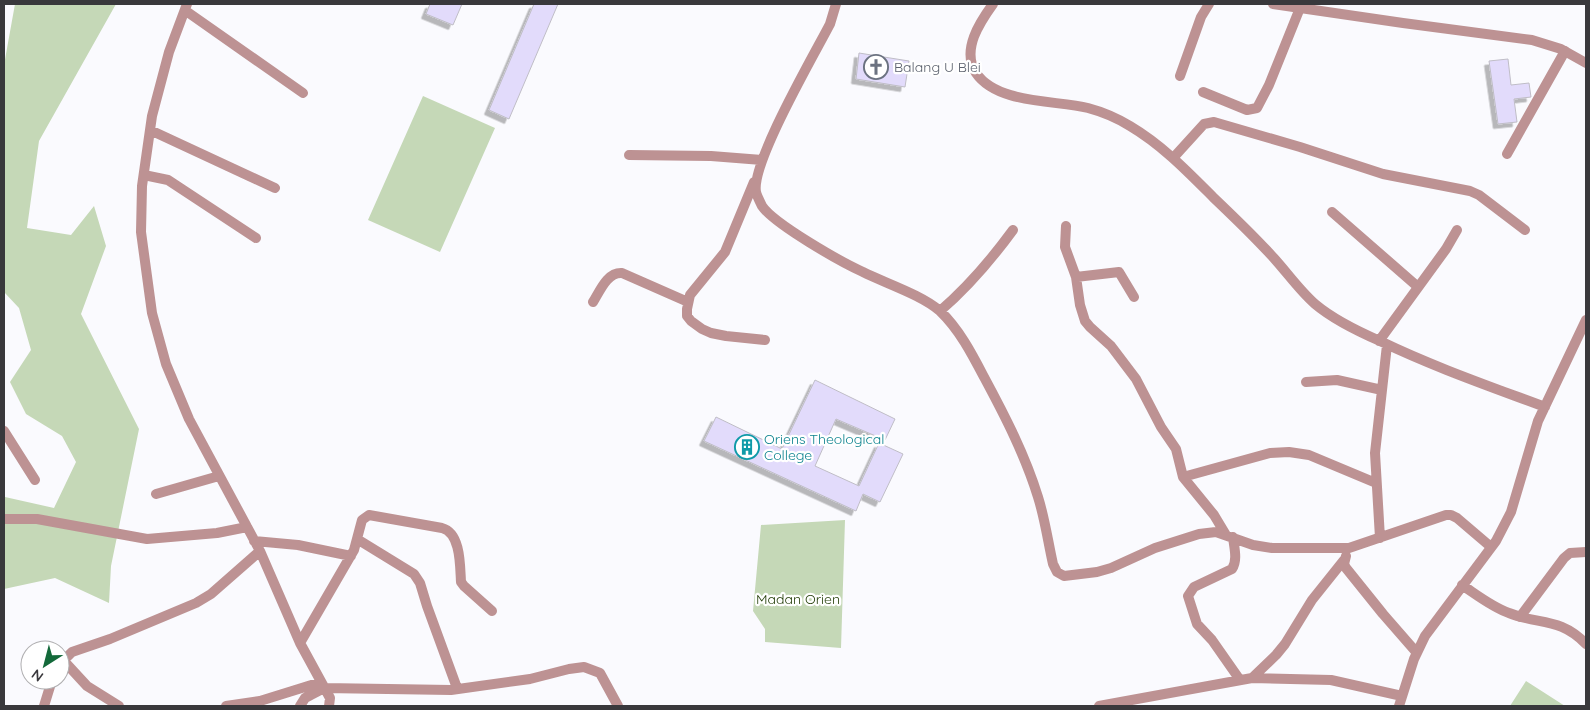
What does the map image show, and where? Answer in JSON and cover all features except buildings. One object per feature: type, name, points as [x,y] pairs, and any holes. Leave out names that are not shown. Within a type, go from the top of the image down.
[{"type":"street","points":[[765,340],[726,336],[702,329],[687,316],[688,302],[690,295],[725,252],[776,127],[830,24],[836,4]]},
{"type":"street","points":[[993,4],[980,24],[970,50],[975,72],[984,82],[1001,91],[1024,98],[1088,108],[1112,116],[1141,133],[1174,157],[1270,254],[1315,304],[1338,320],[1424,362],[1545,407]]},
{"type":"street","points":[[1180,76],[1201,17],[1208,4]]},
{"type":"street","points":[[1273,4],[1532,40],[1585,60]]},
{"type":"street","points":[[303,93],[186,7],[169,52],[152,116],[144,175],[141,232],[152,313],[166,364],[189,419],[260,551],[300,643],[330,698],[329,706]]},
{"type":"street","points":[[1203,92],[1247,110],[1257,108],[1269,85],[1300,8]]},
{"type":"street","points":[[1507,154],[1565,51]]},
{"type":"street","points":[[1174,157],[1204,124],[1214,122],[1384,174],[1470,191],[1479,195],[1526,230]]},
{"type":"street","points":[[150,130],[275,188]]},
{"type":"street","points":[[629,155],[711,156],[762,160]]},
{"type":"street","points":[[144,175],[168,180],[256,238]]},
{"type":"street","points":[[756,178],[756,192],[762,206],[775,218],[801,237],[846,264],[926,301],[940,311],[953,326],[971,352],[1011,428],[1038,498],[1053,564],[1058,572],[1064,576],[1098,572],[1111,568],[1155,548],[1199,534],[1216,532],[1254,545],[1272,548],[1349,548],[1446,514],[1451,515],[1491,547]]},
{"type":"street","points":[[1332,212],[1418,287]]},
{"type":"street","points":[[1066,226],[1065,247],[1076,277],[1080,305],[1085,321],[1111,346],[1136,379],[1161,427],[1176,449],[1184,477],[1230,536],[1236,560],[1232,569],[1194,587],[1188,596],[1197,624],[1212,640],[1240,680]]},
{"type":"street","points":[[940,311],[978,275],[1013,230]]},
{"type":"street","points":[[1380,538],[1375,453],[1382,390],[1383,343],[1457,230]]},
{"type":"street","points":[[1076,277],[1119,272],[1134,297]]},
{"type":"street","points":[[593,302],[608,279],[617,273],[622,273],[688,302]]},
{"type":"street","points":[[1399,706],[1417,653],[1425,636],[1496,541],[1511,512],[1538,421],[1586,320]]},
{"type":"street","points":[[1306,382],[1337,380],[1382,390]]},
{"type":"street","points":[[4,431],[35,480]]},
{"type":"street","points":[[1184,477],[1270,453],[1289,452],[1309,455],[1376,483]]},
{"type":"street","points":[[156,494],[219,476]]},
{"type":"street","points":[[300,643],[351,556],[362,520],[369,515],[446,529],[457,544],[461,582],[492,612]]},
{"type":"street","points":[[4,519],[37,519],[147,539],[217,533],[247,527]]},
{"type":"street","points":[[357,539],[414,574],[424,595],[457,688]]},
{"type":"street","points":[[254,541],[298,545],[351,556]]},
{"type":"street","points":[[1252,678],[1285,644],[1312,600],[1344,560],[1349,548]]},
{"type":"street","points":[[70,654],[119,636],[196,603],[211,594],[260,551]]},
{"type":"street","points":[[1520,617],[1564,558],[1570,553],[1586,552]]},
{"type":"street","points":[[1344,560],[1346,568],[1417,653]]},
{"type":"street","points":[[1462,586],[1498,609],[1520,617],[1556,623],[1568,628],[1586,644]]},
{"type":"street","points":[[226,706],[260,701],[322,685],[457,688],[530,679],[584,667],[600,673],[618,706]]},
{"type":"street","points":[[70,670],[87,686],[120,706]]},
{"type":"street","points":[[1099,706],[1252,678],[1331,680],[1402,696]]},
{"type":"street","points":[[300,706],[305,698],[322,685]]},
{"type":"street","points":[[44,706],[49,690]]},
{"type":"green space","points":[[15,4],[116,4],[39,141],[27,228],[71,235],[94,206],[106,246],[81,314],[139,429],[111,566],[109,603],[55,578],[4,589],[4,495],[5,497],[54,508],[76,462],[62,436],[26,414],[10,382],[31,350],[19,308],[4,292],[4,65]]},
{"type":"green space","points":[[423,96],[495,128],[440,252],[368,220]]},
{"type":"green space","name":"Madan Orien","points":[[845,520],[841,648],[765,642],[765,629],[753,611],[761,525]]},
{"type":"green space","points":[[1526,681],[1565,706],[1510,706]]},
{"type":"place","name":"Balang U Blei","points":[[876,67]]},
{"type":"place","name":"Oriens Theological College","points":[[747,447]]}]
